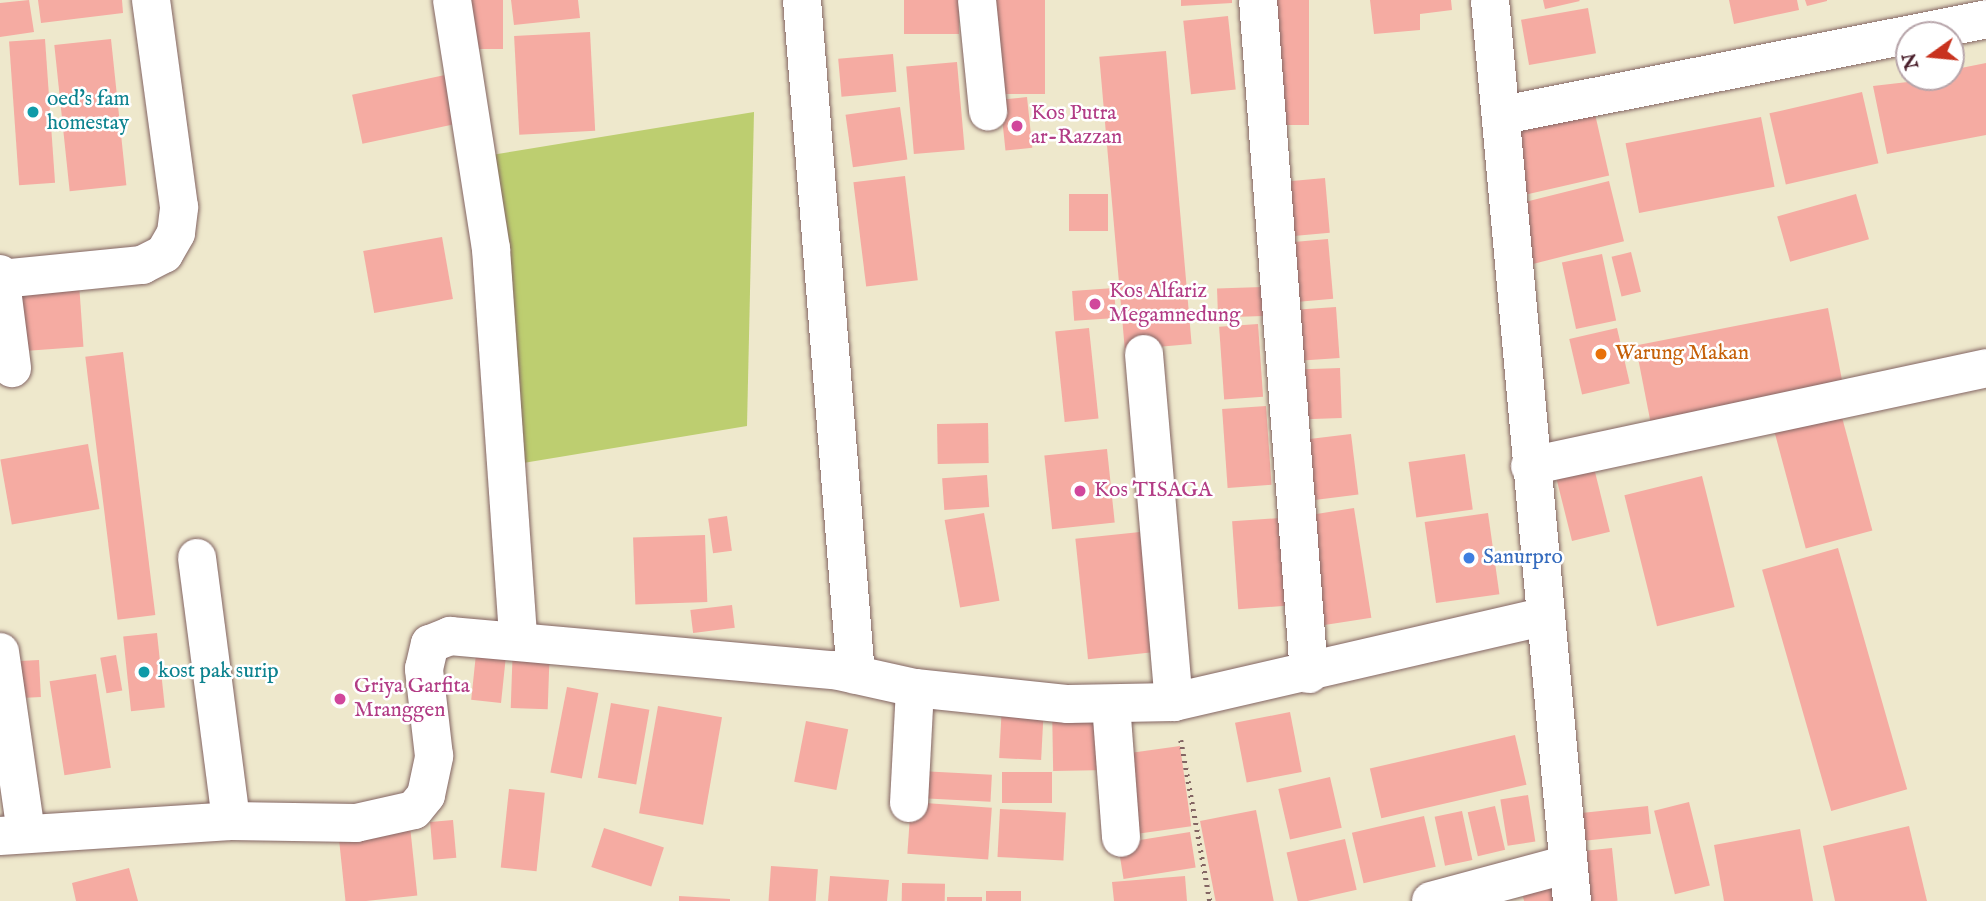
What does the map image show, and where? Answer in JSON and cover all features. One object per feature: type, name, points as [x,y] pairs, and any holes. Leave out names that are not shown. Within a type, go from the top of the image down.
[{"type":"street","points":[[12,368],[0,276],[142,265],[164,254],[176,233],[179,207],[151,0]]},
{"type":"street","points":[[452,0],[491,249],[519,638]]},
{"type":"street","points":[[802,0],[856,675]]},
{"type":"street","points":[[977,0],[988,111]]},
{"type":"street","points":[[1258,0],[1309,674]]},
{"type":"street","points":[[1430,901],[1570,883],[1543,617],[1503,116],[1490,0]]},
{"type":"street","points":[[1503,116],[1986,19]]},
{"type":"street","points":[[1144,354],[1174,702]]},
{"type":"street","points":[[1530,466],[1986,368]]},
{"type":"street","points":[[197,558],[231,821]]},
{"type":"street","points":[[0,652],[13,834],[231,821],[356,822],[414,810],[426,795],[434,756],[424,669],[430,644],[450,635],[519,638],[856,675],[915,688],[1111,704],[1174,702],[1309,674],[1543,617]]},
{"type":"street","points":[[909,803],[915,688]]},
{"type":"street","points":[[1111,704],[1121,838]]},
{"type":"path","points":[[1174,702],[1210,901]]},
{"type":"green space","points":[[754,112],[747,426],[505,466],[479,157]]},
{"type":"building","points":[[29,0],[34,32],[0,37],[0,3]]},
{"type":"building","points":[[38,0],[122,0],[123,13],[41,23]]},
{"type":"building","points":[[471,0],[503,0],[503,49],[471,49]]},
{"type":"building","points":[[511,0],[578,0],[580,18],[514,25]]},
{"type":"building","points":[[904,0],[959,0],[959,34],[904,34]]},
{"type":"building","points":[[983,0],[1045,0],[1045,94],[983,94]]},
{"type":"building","points":[[1181,0],[1232,0],[1232,3],[1181,6]]},
{"type":"building","points":[[1262,0],[1309,0],[1309,125],[1262,125]]},
{"type":"building","points":[[1370,0],[1451,0],[1452,10],[1420,14],[1420,30],[1374,34]]},
{"type":"building","points":[[1543,0],[1579,0],[1580,1],[1545,9]]},
{"type":"building","points":[[1729,0],[1797,0],[1799,10],[1734,24]]},
{"type":"building","points":[[1805,0],[1827,0],[1827,1],[1807,6]]},
{"type":"building","points":[[1588,8],[1596,53],[1529,65],[1521,20]]},
{"type":"building","points":[[1228,16],[1236,90],[1191,94],[1183,21]]},
{"type":"building","points":[[590,32],[595,131],[519,135],[514,36]]},
{"type":"building","name":"oed's fam homestay","points":[[45,39],[55,183],[19,185],[9,42]]},
{"type":"building","points":[[111,39],[126,185],[70,191],[54,45]]},
{"type":"building","points":[[1166,51],[1192,344],[1125,350],[1099,57]]},
{"type":"building","points":[[893,54],[896,92],[842,97],[838,59]]},
{"type":"building","points":[[957,62],[965,150],[914,154],[906,66]]},
{"type":"building","points":[[1986,63],[1986,135],[1887,154],[1873,86],[1895,83],[1895,91],[1965,91],[1965,67]]},
{"type":"building","points":[[445,75],[455,124],[362,144],[352,95]]},
{"type":"building","points":[[1862,92],[1878,163],[1786,184],[1769,113]]},
{"type":"building","points":[[1027,97],[1032,148],[1005,151],[1000,100]]},
{"type":"building","points":[[900,107],[907,159],[853,167],[846,115]]},
{"type":"building","points":[[1595,114],[1609,175],[1526,195],[1512,133]]},
{"type":"building","points":[[1761,117],[1775,187],[1639,213],[1626,143]]},
{"type":"building","points":[[905,176],[918,280],[866,287],[853,182]]},
{"type":"building","points":[[1325,178],[1330,233],[1294,236],[1289,181]]},
{"type":"building","points":[[1609,181],[1624,241],[1532,264],[1517,204]]},
{"type":"building","points":[[1069,194],[1108,194],[1108,231],[1069,231]]},
{"type":"building","points":[[1856,194],[1869,239],[1790,262],[1777,217]]},
{"type":"building","points":[[442,237],[453,299],[374,313],[363,251]]},
{"type":"building","points":[[1328,239],[1333,299],[1290,303],[1285,243]]},
{"type":"building","points":[[1631,252],[1641,292],[1622,297],[1612,257]]},
{"type":"building","points":[[1602,254],[1616,321],[1576,329],[1562,263]]},
{"type":"building","points":[[79,283],[83,347],[25,351],[20,287]]},
{"type":"building","points":[[1262,287],[1263,316],[1218,318],[1217,289]]},
{"type":"building","points":[[1114,288],[1116,318],[1074,321],[1072,291]]},
{"type":"building","points":[[1336,307],[1340,358],[1292,361],[1288,310]]},
{"type":"building","points":[[1828,308],[1844,392],[1652,430],[1636,345]]},
{"type":"building","points":[[1258,324],[1263,397],[1224,400],[1219,327]]},
{"type":"building","points":[[1089,328],[1099,419],[1065,422],[1055,332]]},
{"type":"building","points":[[1617,328],[1630,384],[1582,395],[1569,339]]},
{"type":"building","points":[[123,352],[155,615],[118,620],[85,357]]},
{"type":"building","points":[[1340,368],[1342,418],[1298,420],[1296,370]]},
{"type":"building","points":[[1266,406],[1272,485],[1228,488],[1222,409]]},
{"type":"building","points":[[1839,406],[1872,531],[1806,548],[1772,424]]},
{"type":"building","points":[[988,423],[989,463],[938,464],[937,424]]},
{"type":"building","points":[[1351,434],[1358,495],[1313,500],[1305,440]]},
{"type":"building","points":[[88,444],[99,509],[12,524],[0,459]]},
{"type":"building","points":[[1107,449],[1115,523],[1052,529],[1044,456]]},
{"type":"building","points":[[1465,454],[1473,509],[1416,517],[1409,462]]},
{"type":"building","points":[[1591,456],[1610,532],[1572,541],[1553,465]]},
{"type":"building","points":[[987,475],[989,507],[944,510],[942,478]]},
{"type":"building","points":[[1702,476],[1735,607],[1657,626],[1624,495]]},
{"type":"building","points":[[1354,508],[1371,618],[1323,625],[1306,516]]},
{"type":"building","points":[[984,513],[999,601],[960,608],[945,520]]},
{"type":"building","points":[[1488,513],[1499,594],[1436,603],[1425,522]]},
{"type":"building","points":[[727,516],[732,551],[713,553],[708,519]]},
{"type":"building","points":[[1280,518],[1286,606],[1238,609],[1232,521]]},
{"type":"building","points":[[1140,532],[1153,652],[1088,659],[1075,539]]},
{"type":"building","points":[[705,535],[707,602],[635,604],[633,538]]},
{"type":"building","points":[[1838,548],[1907,789],[1831,811],[1762,570]]},
{"type":"building","points":[[732,605],[735,628],[693,633],[690,610]]},
{"type":"building","name":"kost pak surip","points":[[157,633],[165,708],[131,711],[123,637]]},
{"type":"building","points":[[513,643],[550,644],[548,709],[511,708]]},
{"type":"building","points":[[476,654],[506,657],[501,703],[471,700]]},
{"type":"building","points":[[116,655],[122,690],[106,693],[100,658]]},
{"type":"building","points":[[39,660],[41,697],[17,698],[15,661]]},
{"type":"building","points":[[96,674],[111,768],[64,775],[50,681]]},
{"type":"building","points":[[567,687],[598,693],[582,779],[550,772]]},
{"type":"building","points":[[611,703],[649,710],[636,785],[598,778]]},
{"type":"building","points":[[1002,704],[1044,706],[1041,760],[999,758]]},
{"type":"building","points":[[1108,704],[1109,770],[1053,771],[1052,705]]},
{"type":"building","points":[[658,706],[722,717],[703,825],[639,813]]},
{"type":"building","points":[[1290,712],[1302,772],[1247,783],[1235,723]]},
{"type":"building","points":[[806,721],[848,729],[836,790],[794,782]]},
{"type":"building","points":[[1515,735],[1526,785],[1381,818],[1370,769]]},
{"type":"building","points":[[1180,746],[1191,826],[1127,835],[1116,755]]},
{"type":"building","points":[[920,771],[992,775],[990,802],[919,798]]},
{"type":"building","points":[[1002,772],[1052,772],[1052,803],[1002,803]]},
{"type":"building","points":[[1330,777],[1342,828],[1290,840],[1278,789]]},
{"type":"building","points":[[509,789],[545,793],[537,871],[501,868]]},
{"type":"building","points":[[1528,795],[1535,841],[1508,846],[1500,799]]},
{"type":"building","points":[[911,802],[992,808],[988,860],[907,854]]},
{"type":"building","points":[[1689,802],[1710,885],[1675,894],[1654,811]]},
{"type":"building","points":[[1495,806],[1505,850],[1478,856],[1468,812]]},
{"type":"building","points":[[1648,806],[1651,834],[1572,842],[1569,814]]},
{"type":"building","points":[[1000,809],[1066,812],[1063,860],[997,857]]},
{"type":"building","points":[[1256,810],[1274,901],[1216,901],[1200,821]]},
{"type":"building","points":[[1462,811],[1472,860],[1445,866],[1435,817]]},
{"type":"building","points":[[1424,816],[1436,867],[1364,883],[1352,833]]},
{"type":"building","points":[[453,820],[456,858],[433,860],[430,822]]},
{"type":"building","points":[[410,826],[417,896],[345,901],[338,834]]},
{"type":"building","points":[[1909,826],[1927,901],[1835,901],[1823,846]]},
{"type":"building","points":[[604,828],[664,847],[651,886],[591,867]]},
{"type":"building","points":[[1800,829],[1813,901],[1724,901],[1714,845]]},
{"type":"building","points":[[1190,832],[1196,868],[1124,879],[1118,843]]},
{"type":"building","points":[[1345,839],[1357,890],[1298,901],[1287,852]]},
{"type":"building","points":[[1612,848],[1618,901],[1578,901],[1573,852]]},
{"type":"building","points":[[771,866],[818,869],[816,901],[769,901]]},
{"type":"building","points":[[129,868],[138,901],[76,901],[72,883]]},
{"type":"building","points":[[830,876],[889,880],[887,901],[828,901]]},
{"type":"building","points":[[1185,876],[1187,901],[1114,901],[1112,882]]},
{"type":"building","points":[[902,883],[945,884],[945,901],[902,901]]},
{"type":"building","points":[[1559,887],[1562,901],[1524,901],[1522,892]]},
{"type":"building","points":[[986,891],[1021,891],[1021,901],[986,901]]},
{"type":"building","points":[[679,896],[730,899],[730,901],[679,901]]},
{"type":"building","points":[[947,897],[982,897],[982,901],[947,901]]},
{"type":"place","name":"oed's fam homestay","points":[[33,112]]},
{"type":"place","name":"Kos Putra ar-Razzan","points":[[1017,126]]},
{"type":"place","name":"Kos Alfariz Megamnedung","points":[[1095,304]]},
{"type":"place","name":"Warung Makan","points":[[1601,354]]},
{"type":"place","name":"Kos TISAGA","points":[[1080,491]]},
{"type":"place","name":"Sanurpro","points":[[1469,558]]},
{"type":"place","name":"kost pak surip","points":[[144,672]]},
{"type":"place","name":"Griya Garfita Mranggen","points":[[340,699]]}]
